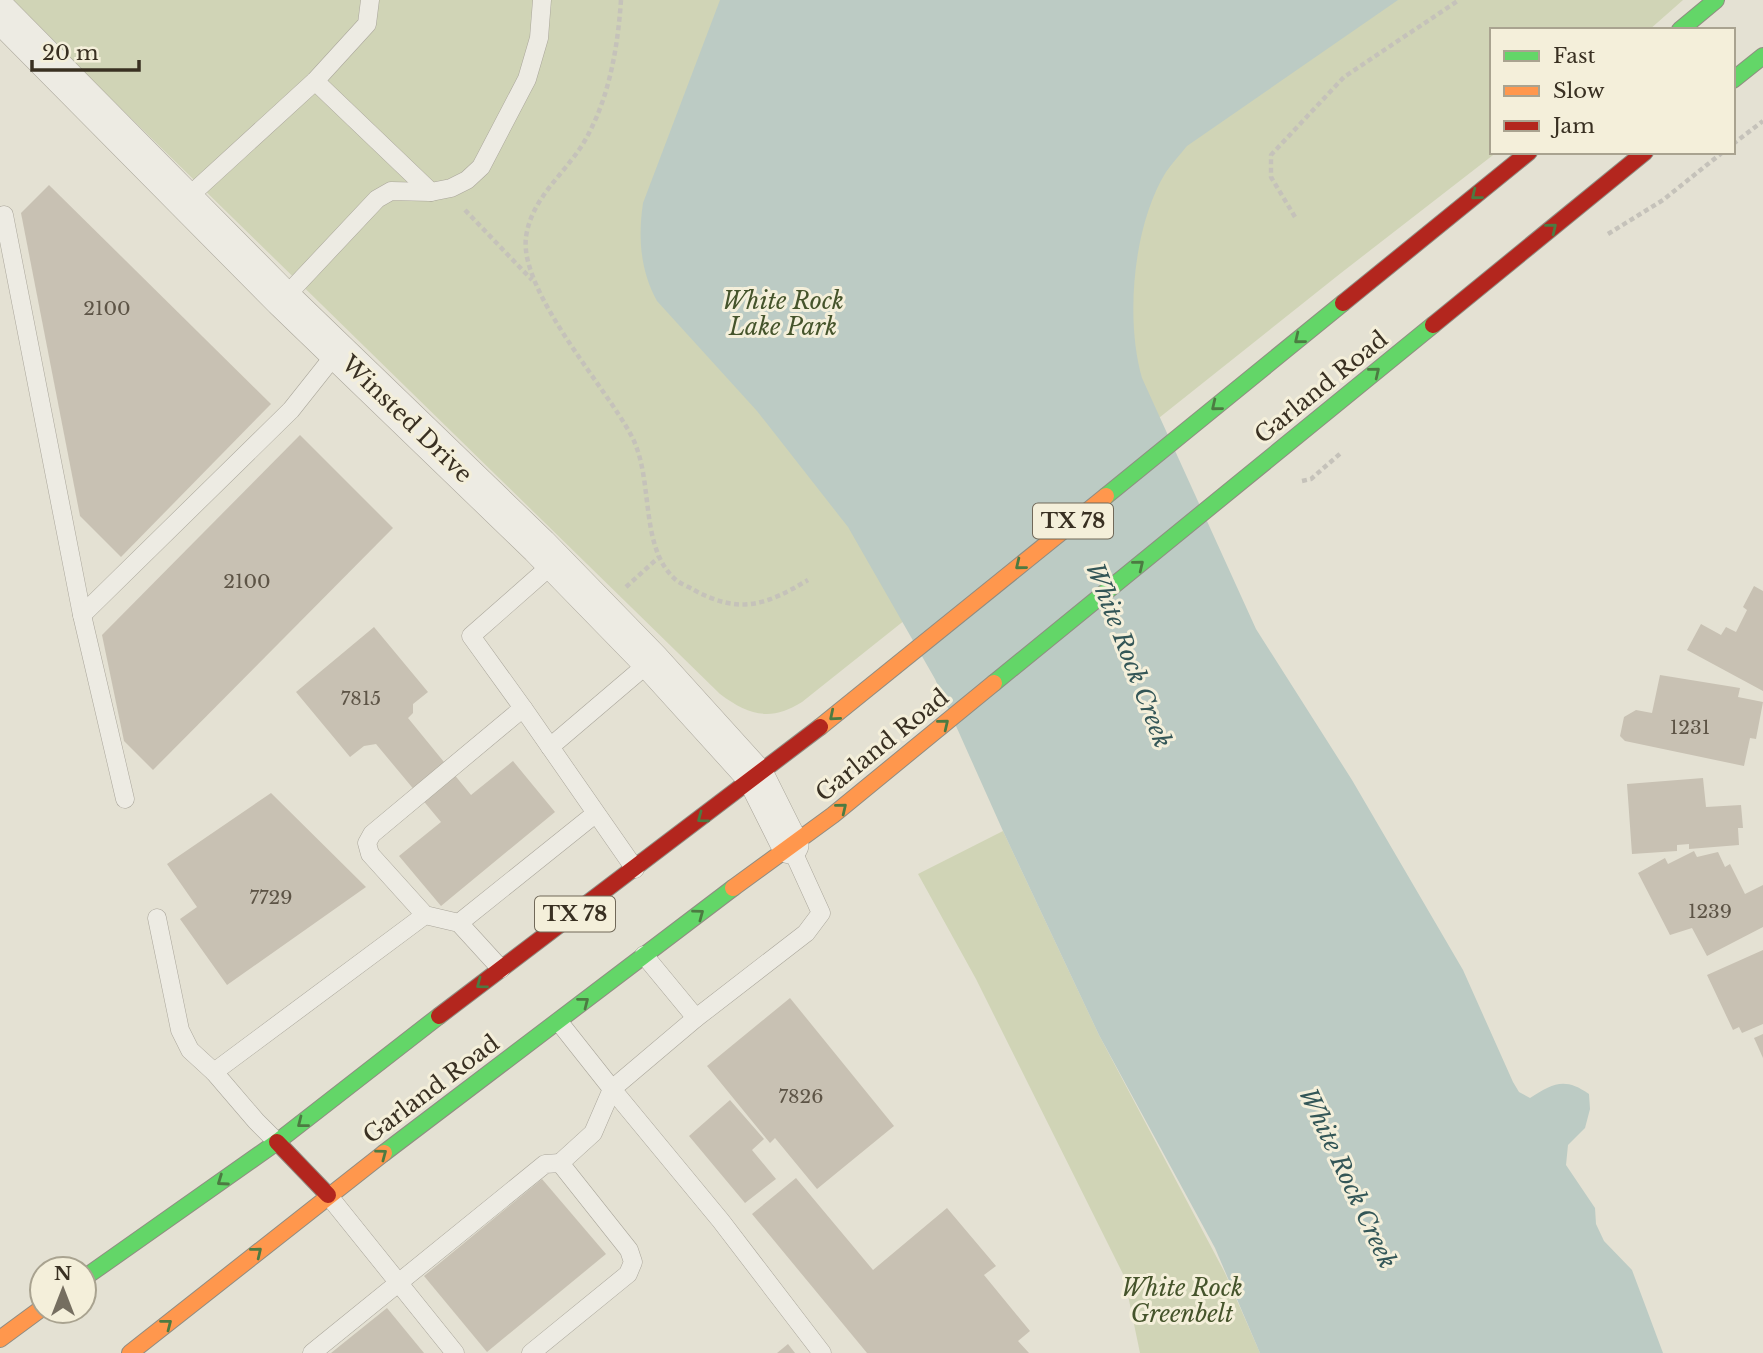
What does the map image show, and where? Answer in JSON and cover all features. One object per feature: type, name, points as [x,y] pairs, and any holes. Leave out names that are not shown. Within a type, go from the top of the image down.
[{"type":"main road","points":[[1682,28],[1716,0]]},
{"type":"main road","points":[[1735,78],[1763,56]]},
{"type":"main road","points":[[1735,91],[1763,74]]},
{"type":"main road","name":"TX 78","points":[[98,1268],[277,1142],[756,777],[1527,154]]},
{"type":"main road","name":"Garland Road","points":[[133,1352],[328,1195],[833,815],[1643,154]]},
{"type":"main road","points":[[277,1142],[328,1195]]},
{"type":"main road","points":[[0,1339],[28,1318]]},
{"type":"street","name":"Winsted Drive","points":[[0,13],[283,299],[555,562],[651,661],[756,777],[790,845]]},
{"type":"lane","points":[[186,199],[315,82],[367,24],[370,0]]},
{"type":"lane","points":[[283,299],[377,199],[391,191],[430,192],[459,184],[481,167],[527,79],[539,38],[542,0]]},
{"type":"lane","points":[[315,82],[430,192]]},
{"type":"lane","points":[[4,215],[82,615],[125,799]]},
{"type":"lane","points":[[82,615],[291,410],[337,352]]},
{"type":"lane","points":[[555,562],[471,636],[635,869]]},
{"type":"lane","points":[[550,747],[651,661]]},
{"type":"lane","points":[[501,969],[460,923],[425,915],[370,854],[367,843],[372,834],[523,708]]},
{"type":"lane","points":[[460,923],[595,814]]},
{"type":"lane","points":[[312,1353],[545,1164],[560,1163],[593,1133],[612,1089],[696,1018],[806,933],[821,913],[790,845]]},
{"type":"lane","points":[[214,1072],[425,915]]},
{"type":"lane","points":[[157,918],[180,1030],[190,1050],[214,1072],[277,1142]]},
{"type":"lane","points":[[644,955],[696,1018]]},
{"type":"lane","points":[[559,1021],[721,1221],[822,1353]]},
{"type":"lane","points":[[531,1353],[628,1274],[633,1262],[629,1250],[560,1163]]},
{"type":"lane","points":[[328,1195],[455,1353]]},
{"type":"path","points":[[533,281],[527,260],[526,236],[537,203],[589,135],[615,56],[621,0]]},
{"type":"path","points":[[1295,217],[1271,177],[1271,155],[1344,77],[1459,0]]},
{"type":"path","points":[[1735,142],[1763,121]]},
{"type":"path","points":[[430,192],[461,207],[533,281],[632,437],[645,473],[650,531],[659,557],[676,580],[711,599],[745,606],[777,598],[808,580]]},
{"type":"green space","name":"White Rock Lake Park","points":[[13,0],[1683,0],[1651,28],[1490,28],[1490,154],[1494,154],[802,702],[770,714],[740,707],[720,694]]},
{"type":"green space","name":"White Rock Greenbelt","points":[[1003,831],[1099,1035],[1225,1273],[1260,1353],[1140,1353],[1124,1276],[976,979],[918,874]]},
{"type":"water","name":"White Rock Creek","points":[[720,0],[1398,0],[1187,146],[1168,169],[1155,194],[1139,245],[1133,301],[1137,354],[1142,378],[1256,629],[1352,780],[1463,970],[1519,1092],[1530,1098],[1552,1086],[1566,1084],[1589,1094],[1590,1109],[1585,1128],[1568,1145],[1566,1165],[1595,1208],[1596,1224],[1604,1241],[1632,1270],[1663,1353],[1260,1353],[1215,1248],[1099,1035],[935,679],[848,527],[757,411],[657,301],[651,289],[642,253],[643,203]]},
{"type":"building","points":[[49,185],[271,404],[121,557],[80,516],[21,213]]},
{"type":"building","points":[[300,435],[393,528],[153,770],[124,741],[102,635]]},
{"type":"building","points":[[1754,586],[1763,591],[1763,691],[1687,650],[1701,624],[1721,635],[1726,627],[1736,632],[1747,610],[1743,607]]},
{"type":"building","points":[[374,627],[428,692],[413,704],[413,713],[408,718],[471,795],[513,761],[555,812],[441,906],[399,856],[441,822],[376,744],[364,746],[350,757],[296,692]]},
{"type":"building","points":[[1660,675],[1740,688],[1738,697],[1763,702],[1756,739],[1750,738],[1744,766],[1625,741],[1620,736],[1624,717],[1636,710],[1652,713]]},
{"type":"building","points":[[1703,778],[1706,807],[1741,805],[1743,828],[1738,828],[1739,845],[1689,849],[1689,844],[1677,845],[1677,851],[1632,854],[1627,784]]},
{"type":"building","points":[[271,793],[366,887],[227,985],[180,919],[197,907],[167,864]]},
{"type":"building","points":[[1694,851],[1697,857],[1718,852],[1725,867],[1730,864],[1745,894],[1763,885],[1763,927],[1707,956],[1692,928],[1670,935],[1638,873],[1665,858],[1668,864]]},
{"type":"building","points":[[1763,950],[1763,1024],[1742,1033],[1739,1027],[1733,1030],[1707,975]]},
{"type":"building","points":[[790,998],[894,1126],[817,1189],[775,1138],[770,1143],[707,1066]]},
{"type":"building","points":[[1763,1034],[1763,1058],[1754,1038]]},
{"type":"building","points":[[730,1100],[764,1139],[752,1150],[776,1179],[745,1203],[689,1136]]},
{"type":"building","points":[[796,1178],[873,1270],[947,1208],[996,1266],[984,1275],[1030,1331],[1018,1341],[1029,1353],[867,1353],[752,1214]]},
{"type":"building","points":[[542,1179],[606,1254],[487,1352],[424,1276]]},
{"type":"building","points":[[387,1308],[424,1353],[331,1353]]},
{"type":"building","points":[[788,1344],[795,1353],[777,1353]]},
{"type":"traffic: fast","points":[[1682,28],[1716,0]]},
{"type":"traffic: fast","points":[[1735,78],[1763,56]]},
{"type":"traffic: fast","points":[[1106,496],[1343,303]]},
{"type":"traffic: fast","points":[[994,683],[1433,325]]},
{"type":"traffic: fast","points":[[384,1153],[733,888]]},
{"type":"traffic: fast","points":[[98,1268],[277,1142],[439,1016]]},
{"type":"traffic: slow","points":[[820,727],[1106,496]]},
{"type":"traffic: slow","points":[[733,888],[833,815],[994,683]]},
{"type":"traffic: slow","points":[[130,1353],[384,1153]]},
{"type":"traffic: slow","points":[[0,1339],[28,1318]]},
{"type":"traffic: jam","points":[[1343,303],[1527,154]]},
{"type":"traffic: jam","points":[[1433,325],[1643,154]]},
{"type":"traffic: jam","points":[[439,1016],[820,727]]},
{"type":"traffic: jam","points":[[277,1142],[328,1195]]}]
